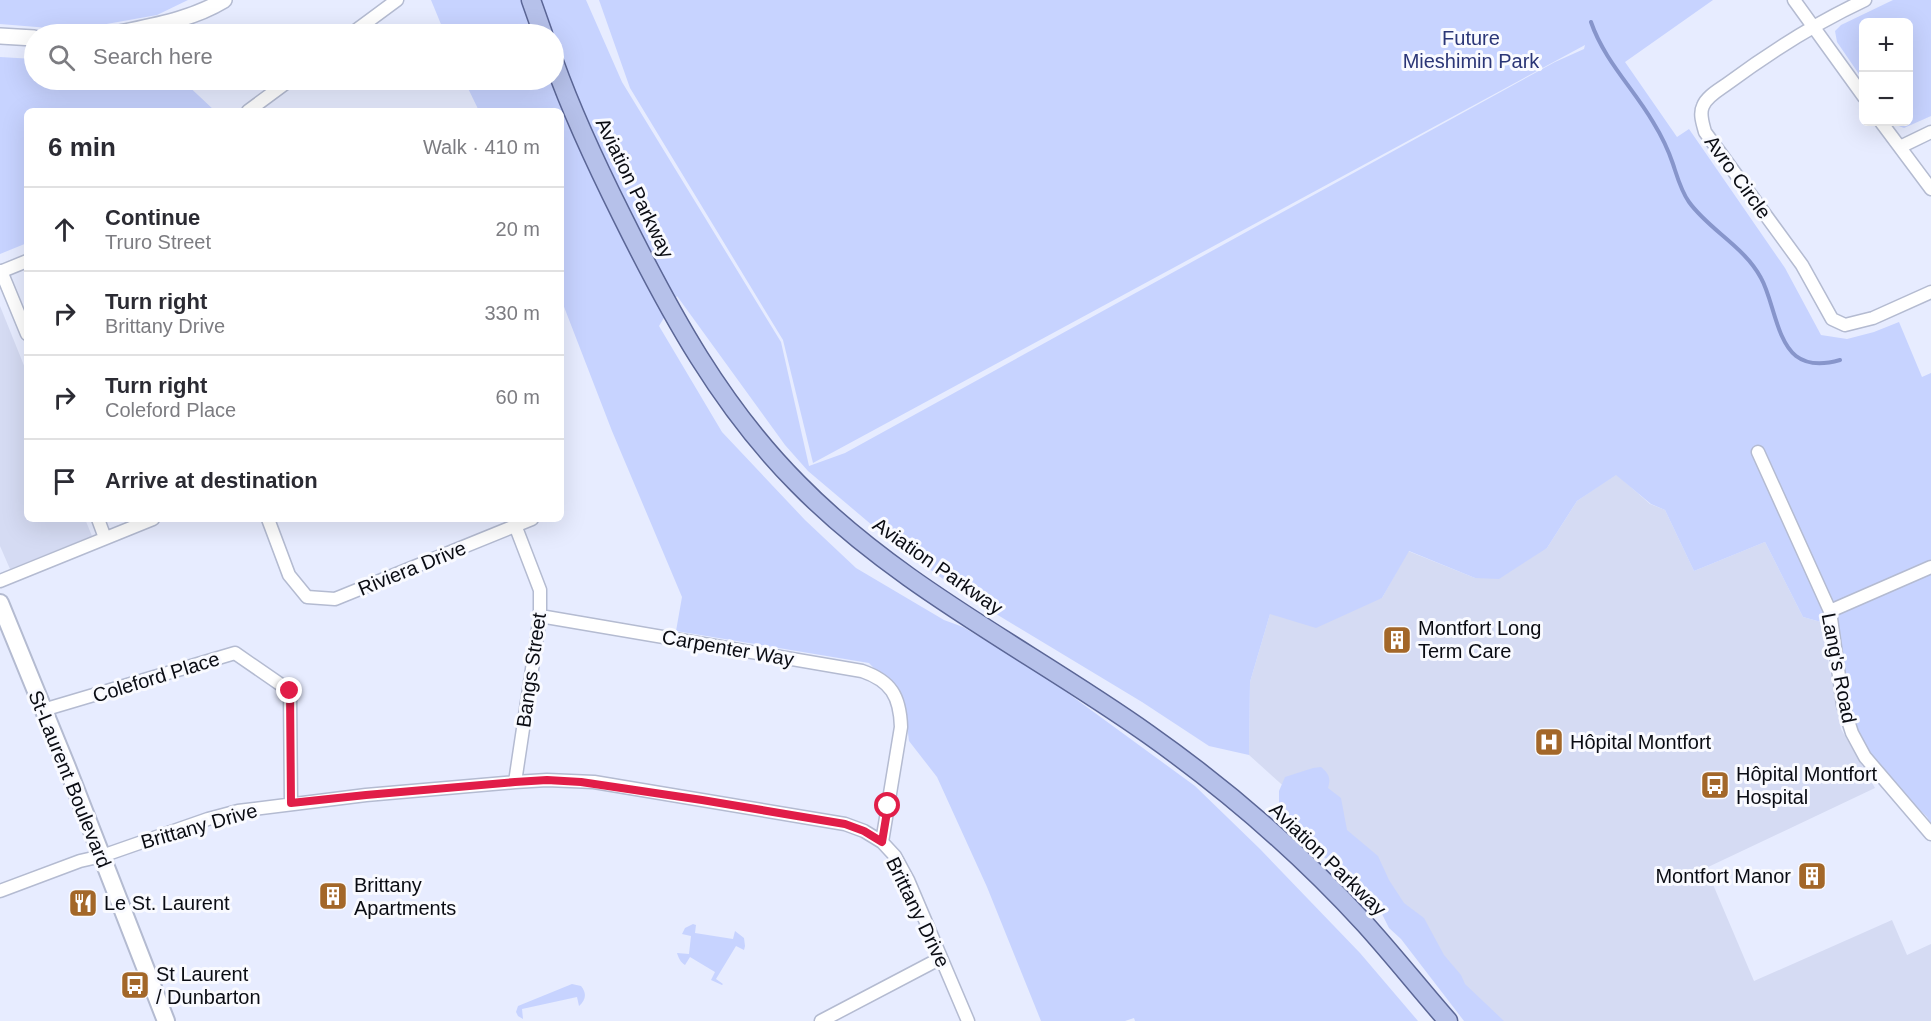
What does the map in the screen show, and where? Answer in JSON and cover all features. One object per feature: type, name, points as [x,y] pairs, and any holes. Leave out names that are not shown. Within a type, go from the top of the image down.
[{"type":"main road","points":[[531,0],[539,24]]},
{"type":"main road","name":"Aviation Parkway","points":[[564,87],[595,161],[674,317],[723,395],[777,462],[842,526],[899,570],[1106,705],[1224,792],[1287,846],[1330,888],[1362,921],[1448,1021]]},
{"type":"main road","name":"St-Laurent Boulevard","points":[[0,603],[166,1021]]},
{"type":"main road","name":"Aviation Parkway","points":[[1426,996],[1442,1021]]},
{"type":"street","points":[[157,24],[207,10],[224,0]]},
{"type":"street","points":[[365,24],[397,0]]},
{"type":"street","points":[[1794,0],[1859,92]]},
{"type":"street","name":"Avro Circle","points":[[1864,0],[1812,27],[1737,77],[1710,97],[1702,106],[1701,118],[1705,132],[1802,265],[1832,318],[1838,323],[1845,326],[1873,318],[1931,292]]},
{"type":"street","points":[[0,36],[24,38]]},
{"type":"street","points":[[252,108],[277,90]]},
{"type":"street","points":[[1884,126],[1931,189]]},
{"type":"street","points":[[1900,147],[1931,132]]},
{"type":"street","points":[[24,262],[1,271],[24,327]]},
{"type":"street","name":"Lang's Road","points":[[1758,452],[1830,611],[1843,705],[1852,733],[1865,757],[1931,834]]},
{"type":"street","points":[[99,522],[105,538]]},
{"type":"street","points":[[0,581],[145,522]]},
{"type":"street","name":"Riviera Drive","points":[[269,522],[289,574],[308,597],[335,599],[524,522]]},
{"type":"street","name":"Bangs Street","points":[[515,525],[540,590],[540,616],[515,782]]},
{"type":"street","points":[[1830,611],[1931,567]]},
{"type":"street","name":"Carpenter Way","points":[[540,616],[862,671],[874,675],[887,684],[896,696],[901,727],[882,842]]},
{"type":"street","name":"Coleford Place","points":[[43,710],[235,653],[290,691],[291,803]]},
{"type":"street","name":"Brittany Drive","points":[[0,891],[80,861],[102,856],[208,819],[238,811],[366,795],[515,782],[547,780],[594,782],[855,826],[882,842],[895,856],[908,880],[968,1021]]},
{"type":"street","points":[[821,1021],[941,958]]},
{"type":"shaded area","points":[[0,306],[24,366],[24,522],[86,522],[92,536],[10,569],[0,546]]},
{"type":"shaded area","name":"Hôpital Montfort","points":[[1616,474],[1650,504],[1665,510],[1694,571],[1765,542],[1803,617],[1821,622],[1841,729],[1875,788],[1706,868],[1754,981],[1892,920],[1907,955],[1931,944],[1931,1021],[1489,1021],[1289,791],[1249,755],[1250,682],[1270,614],[1382,598],[1408,551],[1475,578],[1547,548],[1577,501]]},
{"type":"green space","points":[[0,0],[188,0],[157,15],[107,24],[24,24],[24,26],[0,24]]},
{"type":"green space","name":"Future Mieshimin Park","points":[[431,0],[586,0],[622,82],[781,342],[809,466],[845,453],[1555,62],[1584,49],[1585,45],[813,463],[783,340],[630,88],[599,0],[1713,0],[1625,62],[1677,137],[1689,129],[1785,268],[1821,335],[1847,339],[1899,322],[1922,377],[1931,373],[1931,825],[1927,817],[1885,775],[1863,743],[1855,726],[1845,690],[1835,616],[1821,622],[1803,617],[1765,542],[1694,571],[1665,510],[1651,504],[1616,475],[1577,501],[1547,548],[1499,579],[1475,578],[1409,551],[1382,598],[1316,628],[1270,614],[1250,682],[1249,755],[1209,746],[1142,702],[968,597],[892,542],[808,471],[785,445],[677,296],[659,326],[722,432],[805,520],[856,568],[944,620],[963,627],[1043,675],[1195,786],[1260,849],[1360,953],[1418,1021],[1135,1021],[1134,1018],[1125,1021],[1041,1021],[987,887],[937,777],[909,741],[904,700],[869,663],[676,631],[682,597],[612,431],[564,307],[564,108],[478,108],[469,90],[564,90],[564,24],[441,24]]},
{"type":"green space","points":[[1893,0],[1931,0],[1931,116],[1913,124],[1913,18],[1859,18],[1859,74],[1837,42],[1835,31],[1841,25]]},
{"type":"green space","points":[[0,57],[24,58],[24,90],[193,90],[212,108],[24,108],[24,244],[0,254]]},
{"type":"green space","points":[[1321,767],[1329,776],[1328,788],[1341,798],[1347,830],[1378,856],[1389,880],[1404,903],[1424,918],[1444,955],[1461,975],[1465,984],[1504,1021],[1464,1021],[1355,882],[1310,846],[1296,826],[1282,814],[1279,807],[1279,791],[1285,777]]},
{"type":"green space","points":[[696,925],[695,933],[733,939],[735,931],[744,938],[744,950],[736,946],[716,979],[722,985],[711,980],[715,972],[690,957],[685,965],[679,958],[677,953],[689,954],[691,936],[682,934],[685,928]]},
{"type":"green space","points":[[572,984],[581,986],[585,994],[579,1006],[577,997],[522,1009],[523,1019],[518,1016],[516,1012],[518,1006]]},
{"type":"waterway","points":[[1591,22],[1603,49],[1659,132],[1681,188],[1689,202],[1706,221],[1736,247],[1761,278],[1779,330],[1789,349],[1796,356],[1812,363],[1840,360]]},
{"type":"place","name":"Montfort Long Term Care","points":[[1397,640]]},
{"type":"place","name":"Hôpital Montfort","points":[[1549,742]]},
{"type":"place","name":"Hôpital Montfort Hospital","points":[[1715,785]]},
{"type":"place","name":"Montfort Manor","points":[[1812,876]]},
{"type":"place","name":"Brittany Apartments","points":[[333,896]]},
{"type":"place","name":"Le St. Laurent","points":[[83,903]]},
{"type":"place","name":"St Laurent / Dunbarton","points":[[135,985]]},
{"type":"route","points":[[290,691],[291,803],[515,782],[547,780],[594,782],[855,826],[882,842],[888,806]]}]
